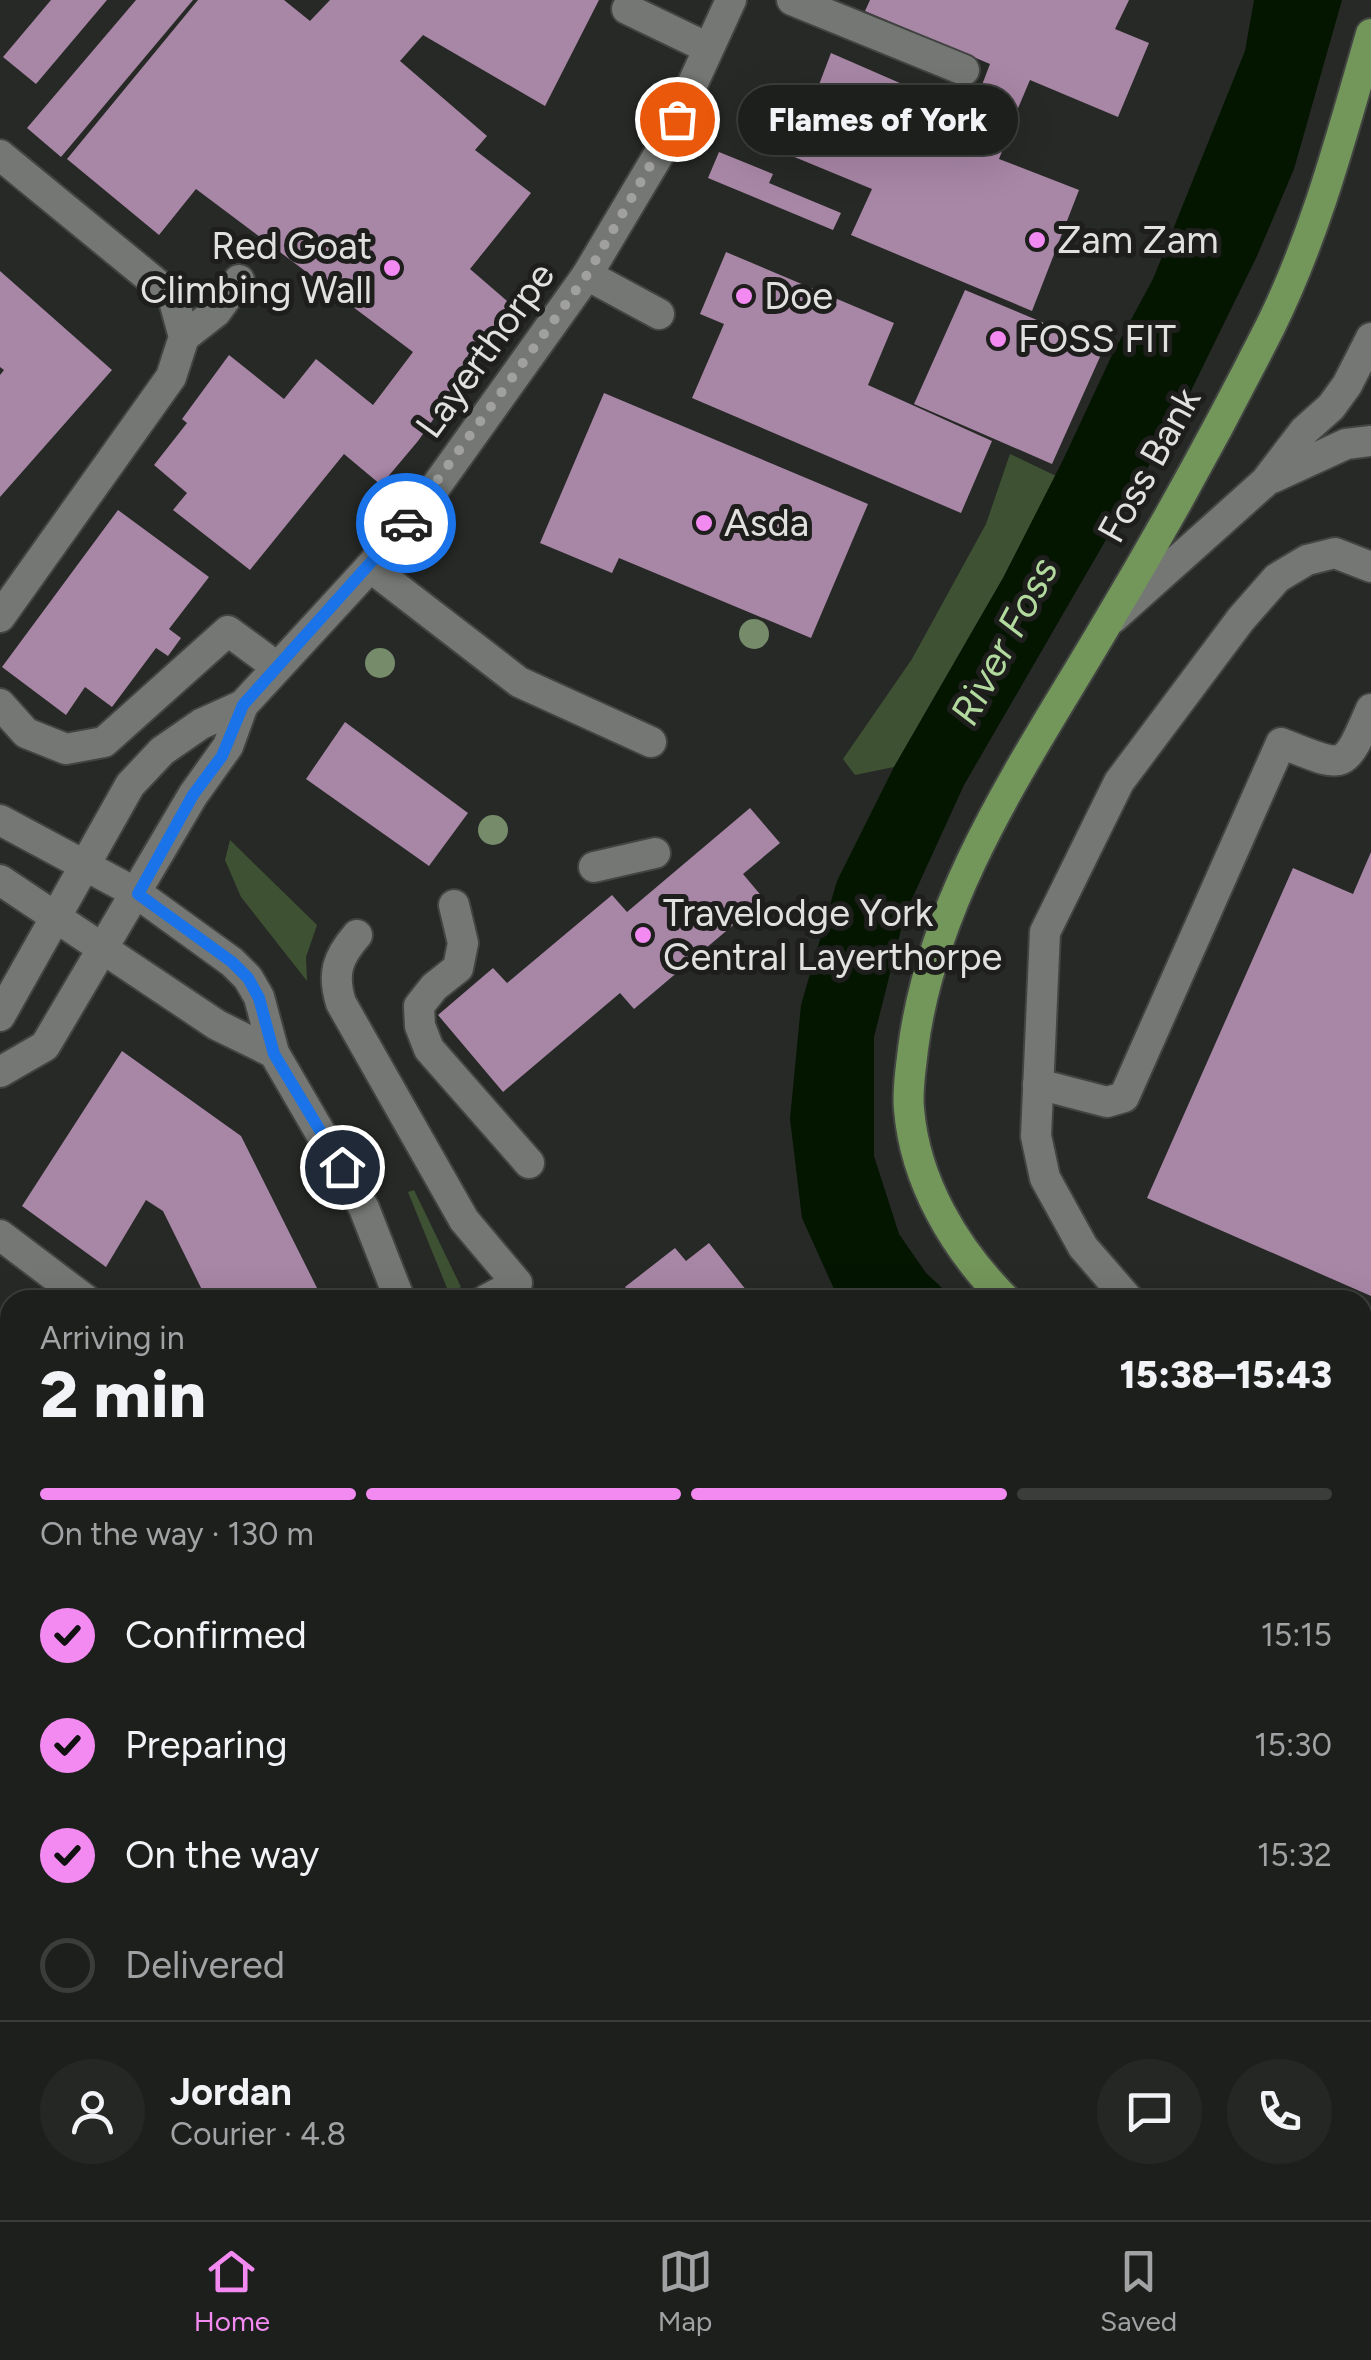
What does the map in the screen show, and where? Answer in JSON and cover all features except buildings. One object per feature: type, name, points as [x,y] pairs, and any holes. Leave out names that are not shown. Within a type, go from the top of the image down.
[{"type":"main road","name":"Foss Bank","points":[[997,1290],[960,1247],[922,1173],[908,1106],[917,1019],[952,906],[977,851],[1020,768],[1108,623],[1272,324],[1328,185],[1371,34]]},
{"type":"street","name":"Layerthorpe","points":[[0,1072],[45,1046],[193,795],[222,756],[243,705],[370,567],[429,496],[587,275],[665,144],[730,0]]},
{"type":"street","points":[[792,0],[964,70]]},
{"type":"street","points":[[627,9],[708,48]]},
{"type":"street","points":[[0,155],[173,297],[184,337]]},
{"type":"street","points":[[587,275],[659,314]]},
{"type":"street","points":[[0,617],[171,376],[184,337],[216,312],[238,280]]},
{"type":"street","points":[[1108,623],[1264,482],[1304,432],[1331,407],[1348,384],[1371,338]]},
{"type":"street","points":[[1264,482],[1346,444],[1371,441]]},
{"type":"street","points":[[1120,1290],[1083,1247],[1046,1178],[1036,1136],[1046,932],[1119,782],[1241,619],[1277,578],[1308,560],[1335,553],[1371,567]]},
{"type":"street","points":[[370,567],[520,682],[651,742]]},
{"type":"street","points":[[0,704],[26,733],[66,749],[104,742],[228,631],[277,667]]},
{"type":"street","name":"Layerthorpe","points":[[0,1016],[130,785],[162,751],[201,724],[243,705]]},
{"type":"street","points":[[1038,1084],[1107,1102],[1124,1097],[1281,743],[1331,763],[1342,762],[1352,753],[1371,709]]},
{"type":"street","points":[[0,820],[138,894],[232,962],[248,978],[259,998],[274,1054],[364,1208],[396,1290]]},
{"type":"street","points":[[594,868],[655,853]]},
{"type":"street","points":[[0,880],[217,1024],[274,1054]]},
{"type":"street","points":[[454,905],[464,943],[458,968],[434,987],[419,1006],[420,1026],[429,1049],[529,1163]]},
{"type":"street","points":[[357,936],[337,961],[335,982],[341,1003],[464,1220],[517,1282],[503,1290]]},
{"type":"street","points":[[0,1234],[73,1290]]},
{"type":"green space","points":[[1010,454],[1056,476],[1003,578],[894,767],[855,775],[843,759],[912,659],[986,524]]},
{"type":"green space","points":[[230,840],[317,925],[306,957],[307,981],[241,897],[225,860]]},
{"type":"green space","points":[[414,1190],[461,1287],[448,1290],[408,1192]]},
{"type":"water","name":"River Foss","points":[[1254,0],[1342,0],[1294,169],[1257,256],[1184,405],[964,785],[905,914],[874,1037],[874,1156],[899,1234],[926,1273],[944,1290],[834,1290],[802,1218],[790,1119],[801,1005],[837,881],[894,767],[1003,578],[1153,279],[1245,51]]},
{"type":"way so far","points":[[406,523],[587,275],[677,119]]},
{"type":"place","name":"Flames of York","points":[[677,119]]},
{"type":"place","name":"Zam Zam","points":[[1037,240]]},
{"type":"place","name":"Red Goat Climbing Wall","points":[[392,268]]},
{"type":"place","name":"Doe","points":[[744,296]]},
{"type":"place","name":"FOSS FIT","points":[[998,339]]},
{"type":"place","name":"Asda","points":[[704,523]]},
{"type":"place","name":"Travelodge York Central Layerthorpe","points":[[643,935]]},
{"type":"route","points":[[342,1167],[274,1054],[259,998],[248,978],[232,962],[138,894],[193,795],[228,746],[243,705],[406,523]]}]
